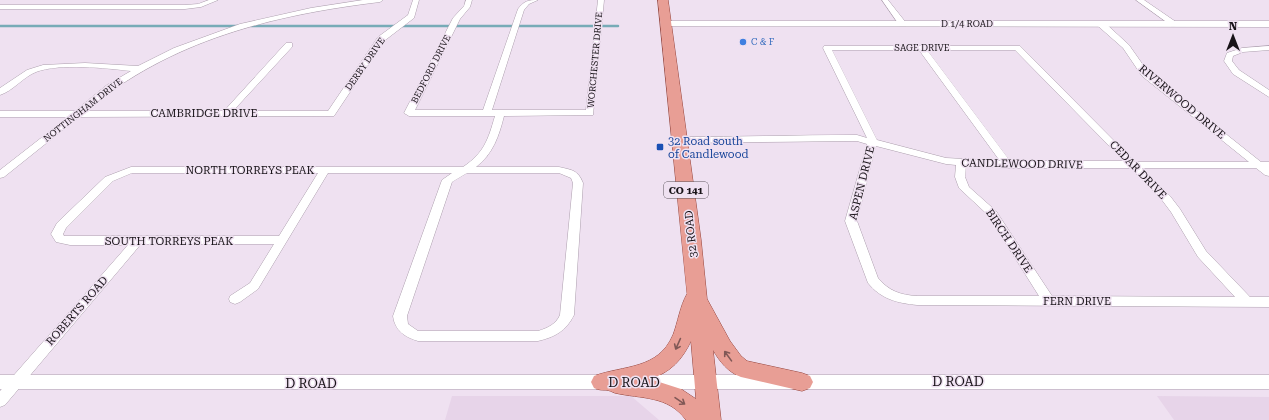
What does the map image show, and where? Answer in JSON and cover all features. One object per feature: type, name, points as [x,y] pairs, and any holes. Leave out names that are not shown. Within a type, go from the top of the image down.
[{"type":"main road","name":"32 ROAD","points":[[663,0],[697,294],[709,420]]},
{"type":"main road","points":[[697,294],[725,353],[734,363],[741,368],[802,382]]},
{"type":"main road","points":[[602,382],[644,373],[663,364],[679,345],[697,294]]},
{"type":"main road","points":[[602,382],[644,387],[668,393],[686,404],[699,420]]},
{"type":"street","points":[[37,7],[48,0]]},
{"type":"street","points":[[120,6],[130,0]]},
{"type":"street","points":[[0,6],[199,6],[215,0]]},
{"type":"street","name":"NOTTINGHAM DRIVE","points":[[1,174],[106,90],[139,69],[184,47],[225,32],[318,4],[380,0]]},
{"type":"street","name":"DERBY DRIVE","points":[[331,114],[381,39],[411,16],[416,0]]},
{"type":"street","name":"BEDFORD DRIVE","points":[[469,0],[467,7],[457,18],[409,113],[487,113]]},
{"type":"street","points":[[487,113],[521,9],[527,3],[535,0]]},
{"type":"street","name":"WORCHESTER DRIVE","points":[[487,113],[590,113],[601,0]]},
{"type":"street","points":[[885,0],[903,24]]},
{"type":"street","points":[[1139,0],[1175,24]]},
{"type":"street","name":"D 1/4 ROAD","points":[[665,24],[1269,24]]},
{"type":"street","name":"RIVERWOOD DRIVE","points":[[1101,24],[1126,47],[1145,74],[1269,173]]},
{"type":"street","points":[[227,113],[289,45]]},
{"type":"street","name":"SAGE DRIVE","points":[[827,48],[1017,48]]},
{"type":"street","name":"ASPEN DRIVE","points":[[827,48],[873,142],[851,221],[872,280],[875,285],[886,294]]},
{"type":"street","points":[[921,48],[1008,165]]},
{"type":"street","name":"CEDAR DRIVE","points":[[1017,48],[1134,165],[1176,211],[1202,254],[1247,302]]},
{"type":"street","points":[[1269,48],[1242,50],[1233,53],[1228,58],[1230,64],[1236,72],[1269,94]]},
{"type":"street","points":[[0,92],[32,71],[44,67],[116,67],[139,69]]},
{"type":"street","points":[[464,170],[487,150],[500,113]]},
{"type":"street","name":"CAMBRIDGE DRIVE","points":[[0,114],[331,114]]},
{"type":"street","name":"CANDLEWOOD DRIVE","points":[[679,137],[736,140],[755,138],[857,138],[961,164],[1269,165]]},
{"type":"street","name":"BIRCH DRIVE","points":[[961,164],[960,176],[964,188],[992,213],[1049,301]]},
{"type":"street","name":"NORTH TORREYS PEAK","points":[[58,236],[57,232],[61,226],[109,179],[131,170],[382,171],[464,170],[558,170],[568,172],[577,178],[578,183],[567,315],[562,324],[552,332],[538,336],[426,336],[411,334],[402,326],[400,316],[447,180],[464,170]]},
{"type":"street","points":[[235,299],[254,286],[325,170]]},
{"type":"street","name":"SOUTH TORREYS PEAK","points":[[58,236],[64,240],[70,241],[282,240]]},
{"type":"street","name":"ROBERTS ROAD","points":[[0,401],[18,382],[138,241]]},
{"type":"street","name":"FERN DRIVE","points":[[886,294],[911,301],[1269,302]]},
{"type":"street","name":"D ROAD","points":[[0,382],[1269,382]]},
{"type":"shaded area","points":[[452,396],[631,396],[659,420],[445,420]]},
{"type":"shaded area","points":[[1157,396],[1269,397],[1269,420],[1174,420]]},
{"type":"waterway","points":[[0,26],[239,26]]},
{"type":"waterway","points":[[251,26],[618,26]]},
{"type":"place","name":"C & F","points":[[743,42]]},
{"type":"place","name":"32 Road south of Candlewood","points":[[660,147]]}]
